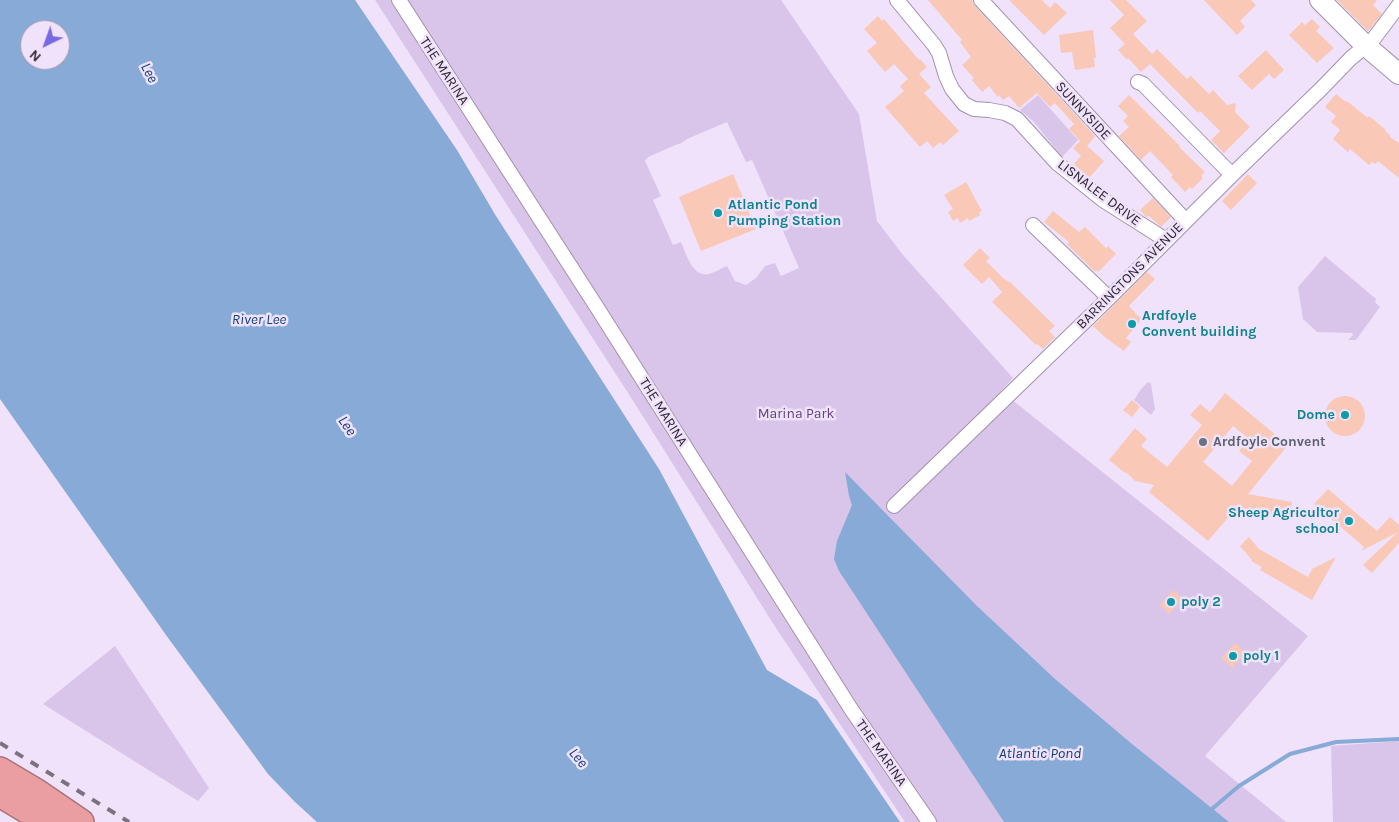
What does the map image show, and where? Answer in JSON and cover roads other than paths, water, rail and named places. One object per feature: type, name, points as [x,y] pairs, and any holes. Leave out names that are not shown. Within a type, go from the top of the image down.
[{"type":"highway","points":[[0,770],[81,822]]},
{"type":"highway","points":[[0,794],[46,822]]},
{"type":"highway","points":[[0,805],[31,822]]},
{"type":"street","name":"THE MARINA","points":[[399,0],[598,309],[851,709],[929,822]]},
{"type":"street","name":"LISNALEE DRIVE","points":[[896,0],[934,45],[939,53],[952,89],[964,104],[974,109],[1005,113],[1017,119],[1057,163],[1082,184],[1103,200],[1166,240]]},
{"type":"street","name":"SUNNYSIDE","points":[[981,0],[1186,221]]},
{"type":"street","points":[[1320,0],[1366,46],[1399,74]]},
{"type":"street","name":"BARRINGTONS AVENUE","points":[[894,506],[1366,46],[1376,36],[1399,5]]},
{"type":"street","points":[[1138,82],[1143,84],[1232,175]]},
{"type":"street","points":[[1034,225],[1109,298]]},
{"type":"water","name":"River Lee","points":[[0,0],[355,0],[457,150],[496,216],[659,469],[767,670],[817,700],[900,822],[317,822],[268,774],[166,635],[0,399]]},
{"type":"water","name":"Atlantic Pond","points":[[845,472],[977,606],[1055,679],[1229,822],[1004,822],[839,571],[834,559],[837,541],[852,505]]},
{"type":"waterway","points":[[1213,808],[1239,786],[1290,754],[1336,742],[1399,739]]},
{"type":"railway","points":[[0,743],[129,822]]},
{"type":"place","name":"Atlantic Pond Pumping Station","points":[[718,213]]},
{"type":"place","name":"Ardfoyle Convent building","points":[[1132,324]]},
{"type":"place","name":"Dome","points":[[1345,415]]},
{"type":"place","name":"Ardfoyle Convent","points":[[1203,442]]},
{"type":"place","name":"Sheep Agricultor school","points":[[1349,521]]},
{"type":"place","name":"poly 2","points":[[1171,602]]},
{"type":"place","name":"poly 1","points":[[1233,656]]},
{"type":"water label","name":"Lee","points":[[149,73]]},
{"type":"water label","name":"Lee","points":[[347,426]]},
{"type":"water label","name":"Lee","points":[[578,758]]},
{"type":"park label","name":"Marina Park","points":[[796,414]]}]
